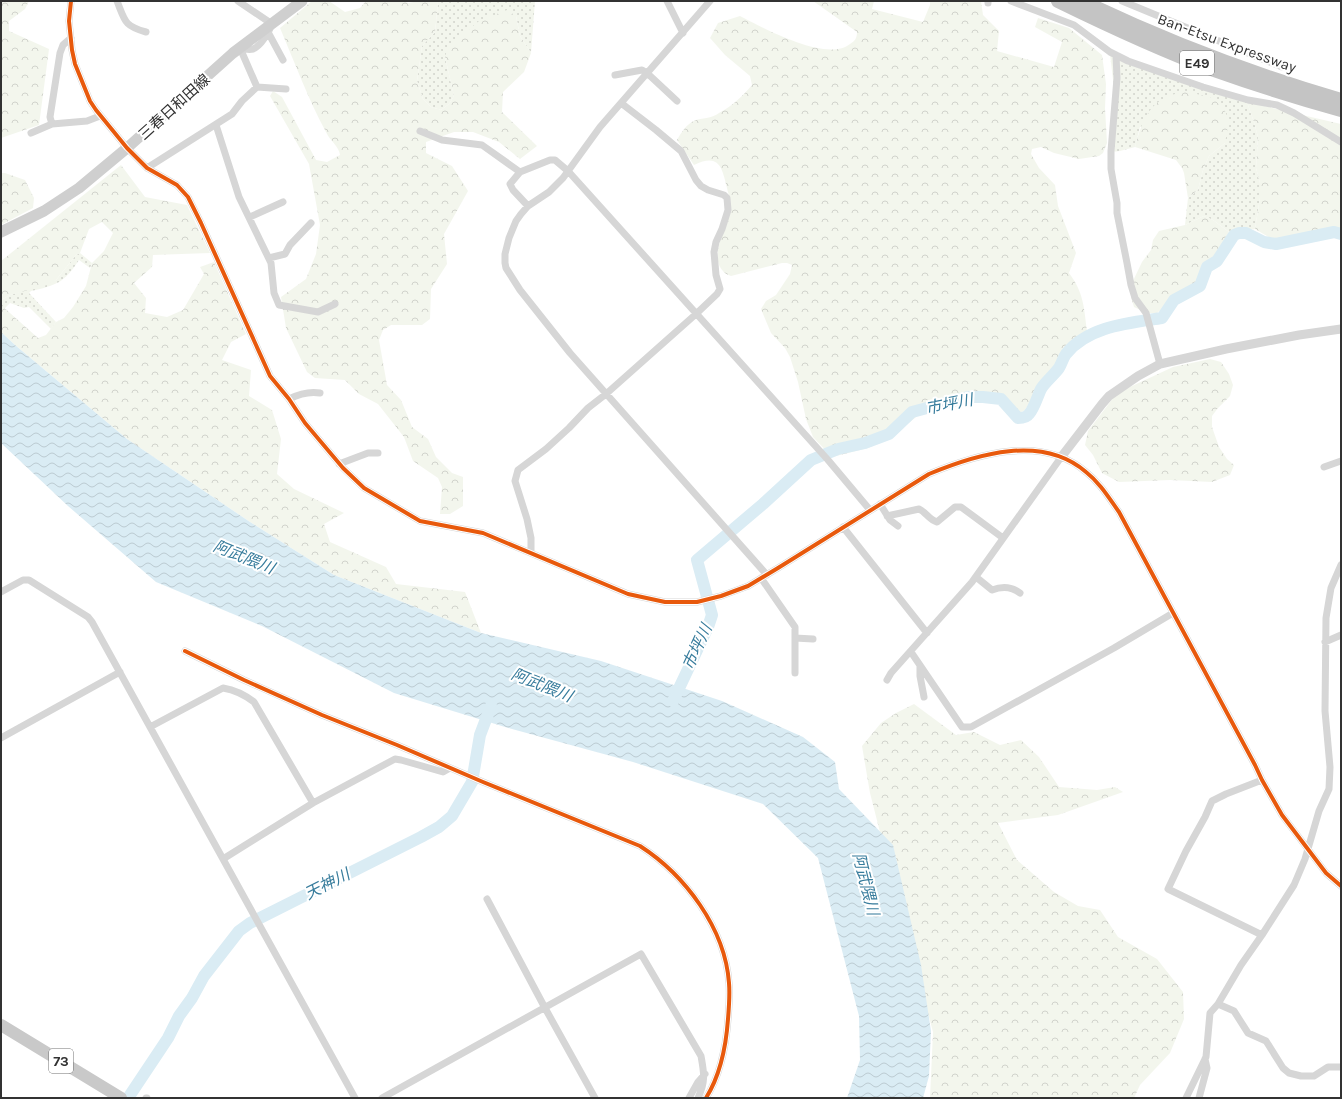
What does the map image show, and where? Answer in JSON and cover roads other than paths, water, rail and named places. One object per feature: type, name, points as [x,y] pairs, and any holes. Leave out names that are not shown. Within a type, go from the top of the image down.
[{"type":"highway","name":"Ban-Etsu Expressway","points":[[1058,1],[1140,39],[1213,69],[1278,92],[1341,110]]},
{"type":"highway","name":"Ban-Etsu Expressway","points":[[1082,1],[1148,32],[1214,58],[1280,82],[1341,100]]},
{"type":"main road","name":"三春日和田線","points":[[1,232],[44,210],[79,188],[127,148],[216,68],[240,48],[270,29],[302,1]]},
{"type":"main road","name":"73","points":[[1,1025],[121,1098]]},
{"type":"street","points":[[71,1],[71,38],[75,64],[86,93],[100,116],[127,148],[147,168],[177,185],[188,197],[266,369],[305,422],[339,464],[364,488],[422,522],[483,533],[628,594],[665,602],[697,602],[734,592],[764,576],[929,474],[955,463],[1019,449],[1034,450],[1062,456],[1086,471],[1101,486],[1122,519],[1282,815],[1326,873],[1341,886]]},
{"type":"street","points":[[117,1],[128,25],[132,28],[146,32]]},
{"type":"street","points":[[238,1],[270,29],[283,60]]},
{"type":"street","points":[[667,1],[683,33]]},
{"type":"street","points":[[710,1],[600,127],[556,186],[528,206],[516,220],[509,238],[505,259],[506,268],[536,311],[570,353],[764,576],[795,627],[795,673]]},
{"type":"street","points":[[1011,1],[1074,25],[1116,56],[1203,87],[1248,100],[1277,105],[1294,113],[1341,142]]},
{"type":"street","points":[[1122,1],[1282,66]]},
{"type":"street","points":[[52,124],[50,117],[60,53],[64,45],[71,38]]},
{"type":"street","points":[[240,48],[257,87]]},
{"type":"street","points":[[1116,56],[1117,78],[1111,168],[1117,203],[1117,213],[1131,285],[1135,298],[1146,313],[1160,364]]},
{"type":"street","points":[[615,76],[642,70],[677,101]]},
{"type":"street","points":[[147,168],[232,114],[242,101],[257,87],[286,89]]},
{"type":"street","points":[[532,553],[528,519],[515,481],[518,470],[546,449],[588,408],[606,394],[696,314],[717,294],[720,289],[716,275],[714,252],[716,242],[727,214],[728,199],[724,194],[708,190],[701,186],[696,180],[681,151],[621,103]]},
{"type":"street","points":[[32,133],[52,124],[87,121],[100,116]]},
{"type":"street","points":[[216,125],[239,197],[271,263],[274,294],[279,305],[318,312],[335,304]]},
{"type":"street","points":[[420,131],[442,140],[482,145],[520,172]]},
{"type":"street","points":[[528,206],[513,190],[510,184],[520,172],[550,160],[555,160],[568,171],[828,460],[870,510]]},
{"type":"street","points":[[250,217],[283,202]]},
{"type":"street","points":[[269,258],[285,254],[290,245],[311,223]]},
{"type":"street","points":[[887,680],[891,673],[960,597],[976,577],[1062,456],[1102,404],[1110,396],[1138,376],[1160,364],[1226,349],[1299,335],[1341,329]]},
{"type":"street","points":[[289,399],[298,394],[309,392],[320,393]]},
{"type":"street","points":[[339,464],[368,453],[378,452]]},
{"type":"street","points":[[1324,467],[1341,461]]},
{"type":"street","points":[[880,504],[887,516],[898,526]]},
{"type":"street","points":[[887,516],[919,509],[937,522],[955,507],[961,507],[1003,538]]},
{"type":"street","points":[[843,527],[927,633]]},
{"type":"street","points":[[1186,1098],[1205,1059],[1210,1013],[1218,1004],[1241,965],[1294,885],[1328,789],[1330,767],[1325,721],[1326,618],[1331,588],[1341,565]]},
{"type":"street","points":[[976,577],[992,590],[1001,587],[1008,587],[1016,590],[1020,594]]},
{"type":"street","points":[[1,592],[23,580],[29,580],[88,617],[92,622],[167,755],[250,911],[355,1098]]},
{"type":"street","points":[[910,652],[962,727],[971,727],[1114,648],[1172,613]]},
{"type":"street","points":[[1325,642],[1341,635]]},
{"type":"street","points":[[795,638],[813,639]]},
{"type":"street","points":[[184,651],[322,715],[391,742],[450,768],[640,846],[651,852],[679,877],[691,892],[709,921],[719,943],[725,962],[729,982],[727,1039],[719,1071],[706,1098]]},
{"type":"street","points":[[920,666],[920,676],[924,697]]},
{"type":"street","points":[[1,738],[120,672]]},
{"type":"street","points":[[150,727],[223,688],[230,689],[247,696],[254,702],[313,803]]},
{"type":"street","points":[[223,859],[313,803],[394,759],[443,772],[450,768]]},
{"type":"street","points":[[1262,780],[1212,801],[1168,889],[1262,935]]},
{"type":"street","points":[[487,899],[595,1098]]},
{"type":"street","points":[[382,1098],[641,954],[701,1056],[705,1074],[704,1082],[698,1098]]},
{"type":"street","points":[[1218,1004],[1234,1011],[1248,1033],[1266,1041],[1283,1068],[1289,1073],[1301,1076],[1314,1076],[1328,1067],[1341,1067]]},
{"type":"street","points":[[1199,1098],[1207,1068],[1205,1059]]},
{"type":"street","points":[[689,1098],[698,1082],[705,1074]]},
{"type":"water","name":"阿武隈川","points":[[1,332],[127,439],[250,522],[334,575],[481,633],[601,661],[722,701],[803,737],[835,762],[839,789],[893,845],[921,965],[931,1031],[929,1076],[923,1098],[847,1098],[860,1060],[859,1016],[818,858],[763,804],[633,762],[512,729],[394,693],[262,626],[156,582],[68,506],[1,443]]},
{"type":"waterway","name":"市坪川","points":[[673,701],[708,627],[712,615],[697,560],[763,504],[811,460],[838,449],[865,443],[889,434],[912,412],[968,397],[1001,399],[1018,418],[1026,417],[1033,409],[1043,386],[1059,368],[1066,354],[1075,345],[1086,337],[1110,327],[1162,318],[1174,300],[1200,286],[1207,267],[1217,261],[1234,235],[1246,233],[1264,242],[1276,244],[1334,232],[1341,234]]},
{"type":"waterway","name":"天神川","points":[[128,1098],[168,1038],[179,1016],[192,998],[204,976],[239,931],[250,923],[421,837],[439,827],[452,816],[472,782],[480,735],[491,706]]}]
